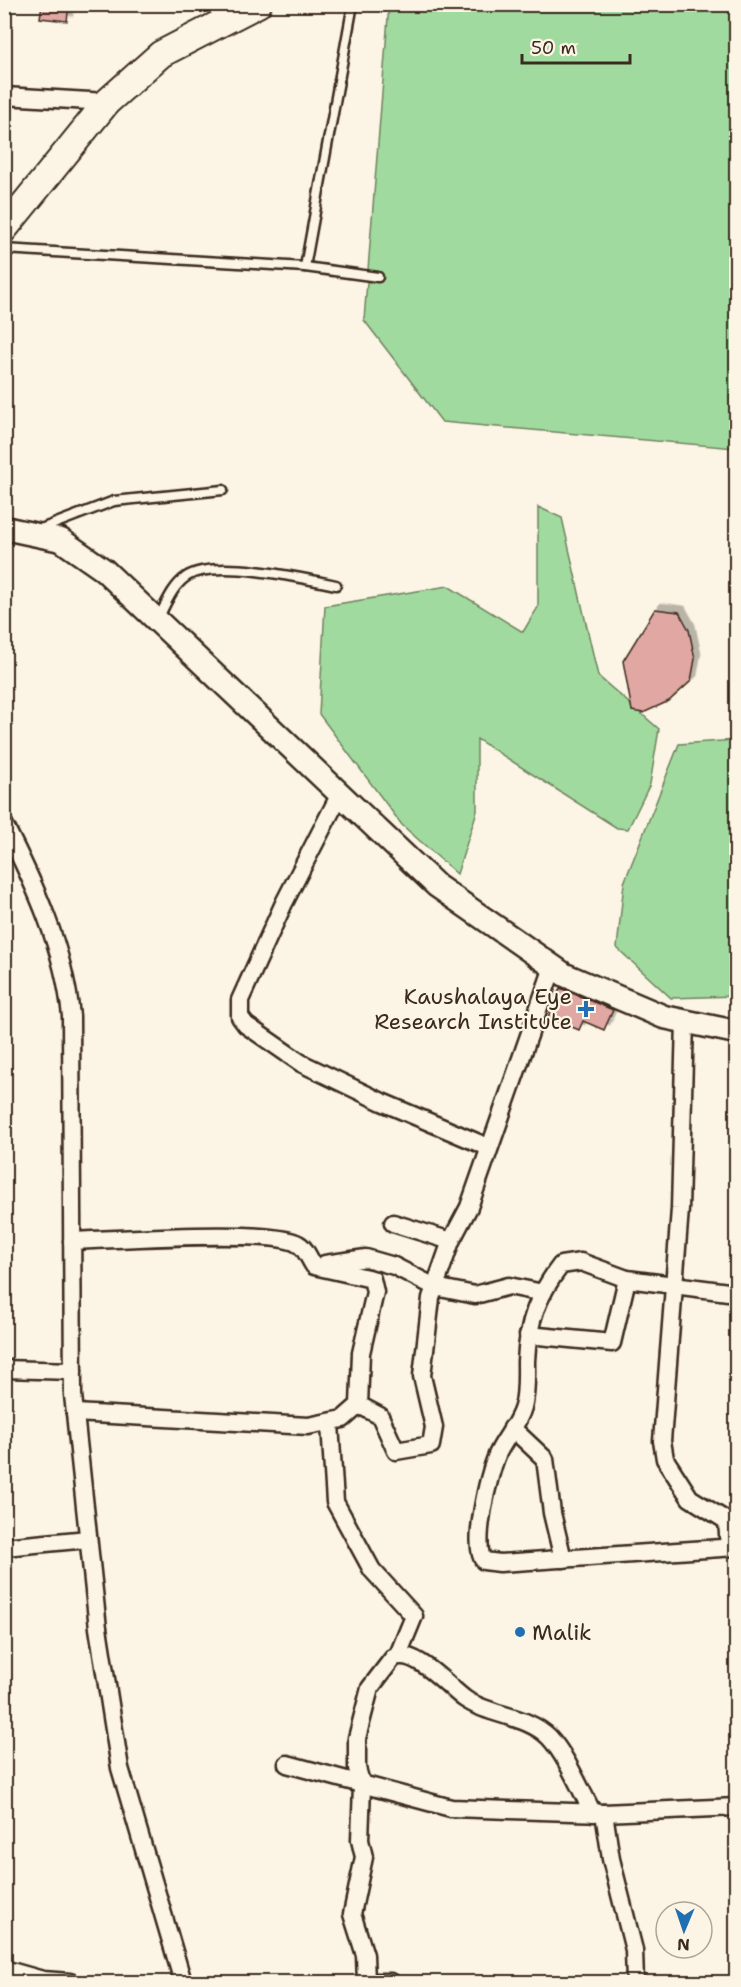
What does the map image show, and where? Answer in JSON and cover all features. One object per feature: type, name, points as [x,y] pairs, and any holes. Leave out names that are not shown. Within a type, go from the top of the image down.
[{"type":"main road","points":[[4,229],[107,102],[161,54],[258,4]]},
{"type":"main road","points":[[4,528],[33,532],[61,540],[104,570],[341,792],[437,886],[553,967],[565,975],[664,1017],[736,1032]]},
{"type":"street","points":[[4,96],[107,102]]},
{"type":"street","points":[[341,792],[284,903],[240,1000],[240,1017],[246,1025],[301,1063],[382,1102],[488,1147]]},
{"type":"street","points":[[4,824],[35,884],[68,987],[71,1016],[73,1371],[75,1413],[98,1628],[120,1768],[183,1983]]},
{"type":"street","points":[[359,1406],[380,1416],[396,1451],[430,1445],[434,1427],[422,1376],[431,1298],[451,1241],[469,1207],[488,1147],[553,967]]},
{"type":"street","points":[[686,1021],[680,1209],[674,1286],[663,1430],[664,1459],[690,1498],[727,1521],[733,1547],[500,1563],[484,1562],[480,1557],[478,1537],[491,1473],[497,1456],[513,1428],[524,1398],[531,1317],[561,1265],[581,1262],[627,1279],[674,1286],[736,1293]]},
{"type":"street","points":[[393,1223],[451,1241]]},
{"type":"street","points":[[72,1241],[219,1236],[284,1238],[304,1248],[314,1266]]},
{"type":"street","points":[[314,1266],[366,1258],[394,1266],[435,1287],[475,1295],[509,1286],[543,1293]]},
{"type":"street","points":[[75,1413],[308,1426],[330,1424],[343,1419],[359,1406],[361,1353],[375,1285],[372,1279],[362,1275],[314,1266]]},
{"type":"street","points":[[528,1335],[612,1343],[627,1279]]},
{"type":"street","points":[[4,1369],[73,1371]]},
{"type":"street","points":[[330,1424],[335,1502],[372,1569],[414,1616],[398,1655],[388,1661],[370,1688],[357,1738],[357,1768],[362,1786],[360,1840],[364,1857],[352,1914],[365,1954],[369,1983],[381,1980],[391,1983]]},
{"type":"street","points":[[513,1428],[545,1458],[552,1513],[563,1559]]},
{"type":"street","points":[[4,1547],[88,1539]]},
{"type":"street","points":[[398,1655],[412,1657],[467,1700],[524,1722],[550,1738],[598,1813],[634,1950],[635,1983]]},
{"type":"street","points":[[287,1764],[362,1786],[451,1808],[598,1813],[736,1807]]},
{"type":"street","points":[[4,1969],[43,1980],[70,1983]]},
{"type":"lane","points":[[305,267],[353,4]]},
{"type":"lane","points":[[4,249],[305,267],[378,277]]},
{"type":"lane","points":[[33,532],[114,501],[223,490]]},
{"type":"lane","points":[[157,619],[175,587],[194,572],[216,570],[257,572],[336,585]]},
{"type":"green space","points":[[389,5],[736,5],[735,448],[442,422],[364,320]]},
{"type":"green space","points":[[538,507],[562,518],[598,676],[659,729],[650,784],[628,829],[617,828],[477,739],[477,811],[457,874],[402,825],[319,714],[325,606],[448,586],[523,632],[538,607]]},
{"type":"green space","points":[[736,740],[736,996],[671,998],[617,948],[624,883],[679,744]]},
{"type":"building","points":[[42,4],[69,4],[67,21],[40,18]]},
{"type":"building","points":[[655,609],[679,612],[689,630],[695,659],[691,681],[669,701],[643,713],[632,711],[623,661]]},
{"type":"building","points":[[560,988],[613,1010],[604,1030],[583,1021],[579,1030],[548,1017]]},
{"type":"place","name":"Kaushalaya Eye Research Institute","points":[[586,1009]]},
{"type":"place","name":"Malik","points":[[520,1632]]}]
